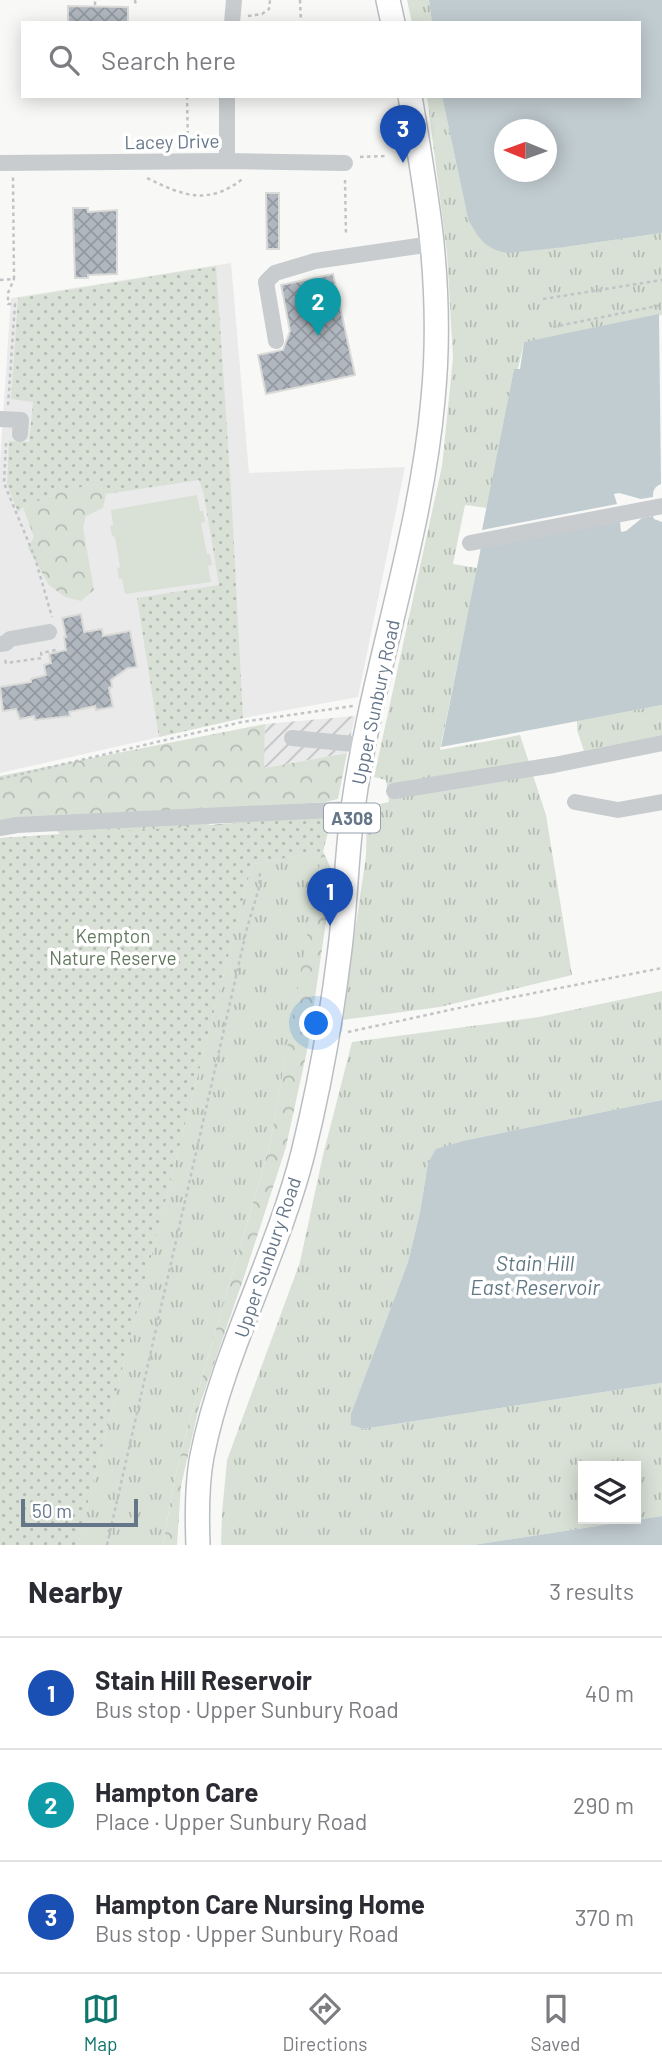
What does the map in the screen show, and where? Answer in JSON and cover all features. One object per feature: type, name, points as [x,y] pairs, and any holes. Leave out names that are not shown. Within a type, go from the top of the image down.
[{"type":"highway","points":[[388,0],[393,21]]},
{"type":"highway","name":"Upper Sunbury Road","points":[[198,1545],[201,1459],[221,1384],[278,1232],[302,1155],[325,1046],[340,955],[353,809],[364,745],[426,462],[436,337],[432,244],[410,98]]},
{"type":"street","points":[[232,20],[234,0]]},
{"type":"street","points":[[227,98],[227,161]]},
{"type":"street","name":"Lacey Drive","points":[[7,163],[345,163]]},
{"type":"street","points":[[276,341],[266,282],[275,273],[315,261],[432,244]]},
{"type":"street","points":[[470,543],[662,506]]},
{"type":"street","points":[[0,644],[10,639],[52,631]]},
{"type":"street","points":[[292,738],[364,745]]},
{"type":"street","points":[[394,791],[554,765],[662,743]]},
{"type":"street","points":[[575,802],[618,810],[662,802]]},
{"type":"street","points":[[0,828],[353,809]]},
{"type":"path","points":[[95,0],[95,5]]},
{"type":"path","points":[[135,0],[136,7]]},
{"type":"path","points":[[232,20],[262,15],[269,9],[270,0]]},
{"type":"path","points":[[300,0],[302,21]]},
{"type":"path","points":[[187,98],[188,162]]},
{"type":"path","points":[[346,236],[344,158],[386,156]]},
{"type":"path","points":[[116,162],[172,190],[210,196],[236,185],[266,162]]},
{"type":"path","points":[[0,656],[6,663],[42,658],[41,653],[56,650],[50,608],[35,558],[4,483],[14,420],[15,304],[8,304],[8,293],[14,279],[7,163]]},
{"type":"path","points":[[0,280],[14,279]]},
{"type":"path","points":[[543,299],[662,280]]},
{"type":"path","points":[[553,327],[662,304]]},
{"type":"path","points":[[0,779],[242,722],[362,704],[360,716],[370,717]]},
{"type":"path","points":[[107,1545],[247,928],[259,888],[260,872]]},
{"type":"path","points":[[325,1046],[346,1032],[473,1004],[662,968]]},
{"type":"shaded area","points":[[231,263],[249,473],[405,467],[358,697],[243,718],[0,773],[0,461],[11,298]]},
{"type":"shaded area","points":[[355,716],[347,753],[263,768],[265,724]]},
{"type":"green space","points":[[407,0],[429,0],[432,21],[412,21]]},
{"type":"green space","points":[[427,98],[442,98],[468,219],[565,247],[662,233],[662,315],[524,342],[518,369],[514,369],[487,508],[465,505],[453,564],[477,568],[440,750],[520,735],[546,815],[572,975],[440,1007],[342,1020],[366,856],[367,807],[389,802],[386,780],[374,777],[442,466],[453,358],[447,254]]},
{"type":"green space","points":[[216,266],[243,718],[159,737],[137,598],[219,585],[204,495],[199,480],[106,494],[96,484],[62,491],[23,507],[18,512],[7,484],[9,441],[29,442],[33,402],[11,399],[18,298]]},
{"type":"green space","points":[[96,484],[106,494],[103,508],[86,516],[83,528],[94,590],[81,601],[65,597],[49,585],[28,548],[34,537],[23,507],[62,491]]},
{"type":"green space","points":[[197,495],[205,522],[201,523],[207,554],[210,554],[212,565],[208,566],[211,582],[125,594],[122,579],[119,579],[117,568],[120,567],[115,537],[112,536],[110,526],[113,525],[111,510]]},
{"type":"green space","points":[[662,705],[662,735],[584,751],[577,721]]},
{"type":"green space","name":"Kempton Nature Reserve","points":[[265,724],[264,768],[347,753],[338,799],[214,809],[209,825],[340,814],[328,832],[323,851],[333,873],[308,1046],[286,1147],[199,1407],[181,1486],[177,1545],[163,1545],[174,1482],[270,1144],[322,851],[252,864],[77,1545],[0,1545],[0,838],[60,834],[44,819],[0,822],[0,776]]},
{"type":"green space","name":"Kempton Nature Reserve","points":[[340,814],[328,832],[323,851],[252,864],[77,1545],[0,1545],[0,838],[209,826]]},
{"type":"green space","points":[[323,851],[270,1144],[188,1426],[174,1482],[163,1545],[77,1545],[252,864]]},
{"type":"green space","points":[[662,991],[662,1100],[467,1140],[428,1163],[408,1262],[351,1415],[351,1425],[363,1429],[662,1383],[662,1516],[641,1519],[641,1461],[578,1461],[578,1524],[610,1524],[473,1545],[221,1545],[227,1460],[300,1262],[323,1155],[352,1042],[539,1017]]},
{"type":"water","points":[[429,0],[662,0],[662,233],[509,253],[495,250],[480,238],[468,219],[442,98],[641,98],[641,21],[432,21]]},
{"type":"water","points":[[659,314],[661,484],[653,492],[653,497],[641,499],[619,493],[614,494],[617,504],[482,530],[514,369],[520,369],[524,342]]},
{"type":"water","points":[[653,516],[662,522],[662,705],[441,747],[481,547],[620,521],[621,532],[642,518]]},
{"type":"water","name":"Stain Hill East Reservoir","points":[[662,1100],[662,1383],[363,1429],[351,1425],[351,1414],[408,1262],[428,1163],[436,1149],[467,1140]]},
{"type":"water","points":[[662,1516],[662,1545],[473,1545],[610,1524],[641,1524],[641,1519]]},
{"type":"building","points":[[68,6],[128,7],[128,21],[68,21]]},
{"type":"building","points":[[266,193],[279,193],[279,249],[267,249]]},
{"type":"building","points":[[73,208],[88,208],[88,212],[117,210],[117,274],[75,278]]},
{"type":"building","points":[[333,274],[355,375],[266,394],[258,355],[283,350],[290,331],[281,285]]},
{"type":"building","points":[[81,614],[84,632],[102,629],[103,636],[130,631],[137,667],[128,668],[111,680],[112,687],[109,688],[113,707],[96,710],[95,706],[69,712],[70,716],[35,720],[34,716],[20,719],[16,709],[3,711],[0,687],[31,682],[31,679],[46,675],[44,665],[51,663],[49,654],[66,650],[62,618]]},
{"type":"place","name":"Hampton Care Nursing Home","points":[[403,163]]},
{"type":"place","name":"Hampton Care","points":[[318,336]]},
{"type":"place","name":"Stain Hill Reservoir","points":[[330,926]]}]
